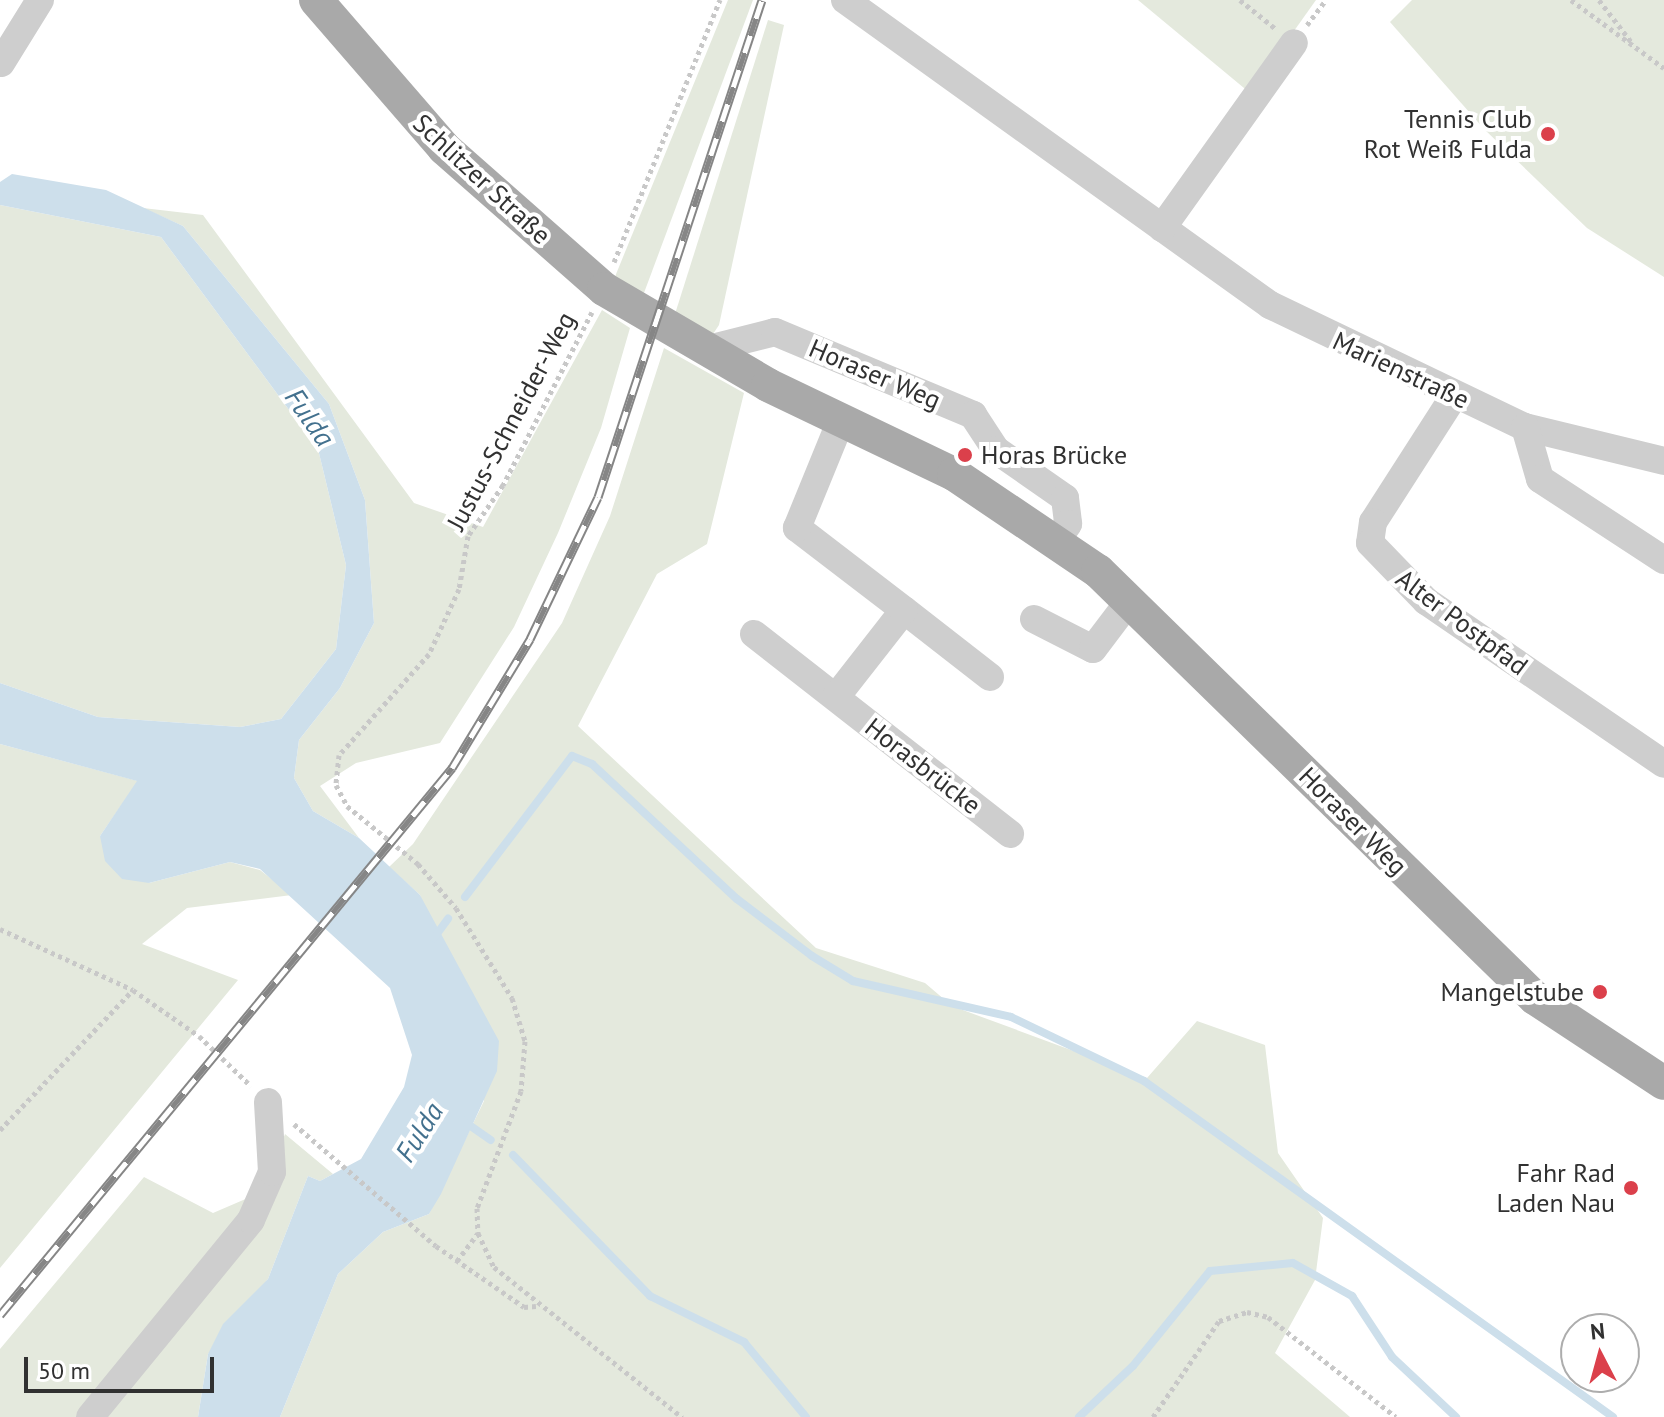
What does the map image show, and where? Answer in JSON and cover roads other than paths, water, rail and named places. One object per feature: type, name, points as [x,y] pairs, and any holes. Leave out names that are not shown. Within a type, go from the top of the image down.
[{"type":"main road","name":"Schlitzer Straße","points":[[316,0],[444,148],[604,289],[672,332]]},
{"type":"main road","name":"Horaser Weg","points":[[672,332],[841,420],[954,474],[1058,539],[1130,600],[1535,998],[1664,1083]]},
{"type":"street","points":[[1,63],[40,0]]},
{"type":"street","name":"Marienstraße","points":[[845,0],[1270,305],[1454,396],[1525,427],[1664,461]]},
{"type":"street","points":[[1162,228],[1294,43]]},
{"type":"street","name":"Horaser Weg","points":[[704,350],[775,332],[973,415],[996,450],[1065,498],[1068,524],[1058,539]]},
{"type":"street","name":"Alter Postpfad","points":[[1454,396],[1373,522],[1370,543],[1426,601],[1664,764]]},
{"type":"street","points":[[841,420],[797,528],[990,677]]},
{"type":"street","points":[[1525,427],[1540,479],[1664,560]]},
{"type":"street","points":[[1034,619],[1093,649],[1130,600]]},
{"type":"street","points":[[836,697],[904,610]]},
{"type":"street","name":"Horasbrücke","points":[[754,634],[1010,834]]},
{"type":"street","points":[[90,1417],[251,1220],[272,1172],[268,1102]]},
{"type":"water","name":"Fulda","points":[[12,174],[106,190],[183,226],[329,404],[365,500],[374,623],[340,688],[299,740],[294,778],[313,811],[359,838],[420,895],[499,1041],[497,1071],[441,1194],[429,1214],[383,1232],[338,1274],[280,1417],[198,1417],[208,1354],[223,1324],[268,1279],[308,1176],[320,1181],[361,1159],[404,1087],[412,1055],[390,988],[260,869],[230,862],[149,883],[122,879],[105,861],[100,836],[137,781],[0,744],[0,683],[98,717],[240,727],[281,719],[336,649],[346,565],[318,449],[161,237],[0,205],[0,182]]},
{"type":"waterway","points":[[465,897],[572,756],[592,764],[737,899],[812,956],[853,981],[1011,1017],[1144,1081],[1613,1417]]},
{"type":"waterway","points":[[434,938],[448,919]]},
{"type":"waterway","name":"Fulda","points":[[462,1120],[491,1140]]},
{"type":"waterway","points":[[513,1155],[650,1296],[744,1342],[806,1417]]},
{"type":"waterway","points":[[1079,1417],[1133,1366],[1210,1271],[1293,1263],[1352,1296],[1392,1357],[1456,1417]]},
{"type":"railway","points":[[0,1315],[452,768],[530,639],[598,497],[762,0]]},
{"type":"place","name":"Tennis Club Rot Weiß Fulda","points":[[1548,134]]},
{"type":"place","name":"Horas Brücke","points":[[965,455]]},
{"type":"place","name":"Mangelstube","points":[[1600,992]]},
{"type":"place","name":"Fahr Rad Laden Nau","points":[[1631,1188]]}]
